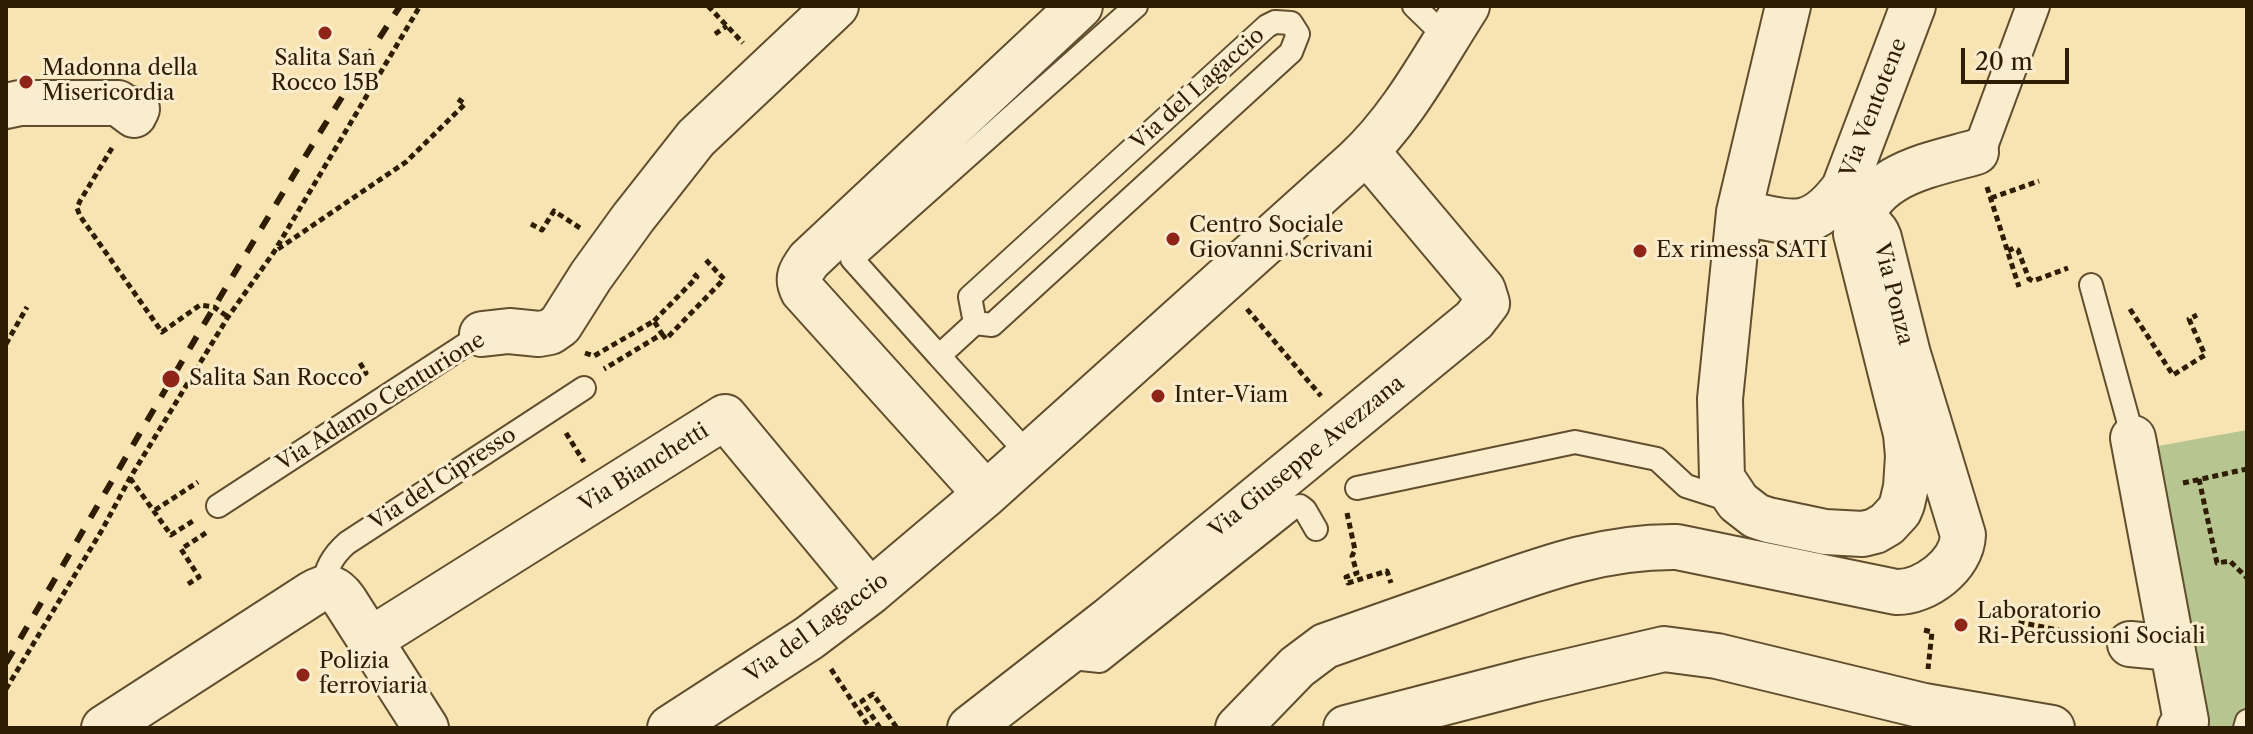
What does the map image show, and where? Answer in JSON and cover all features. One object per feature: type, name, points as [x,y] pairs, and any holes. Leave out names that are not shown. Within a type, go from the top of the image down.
[{"type":"street","name":"Via Adamo Centurione","points":[[482,334],[509,331],[539,334],[550,332],[560,325],[633,218],[696,138],[836,6]]},
{"type":"street","points":[[986,494],[803,291],[799,283],[800,273],[809,260],[1080,6]]},
{"type":"street","points":[[1738,502],[1722,478],[1720,399],[1739,212],[1788,6]]},
{"type":"street","name":"Via Ventotene","points":[[1739,212],[1795,223],[1808,221],[1833,202],[1844,188],[1913,6]]},
{"type":"street","points":[[1856,234],[1858,221],[1883,186],[1924,167],[1980,149],[2033,6]]},
{"type":"street","name":"Via del Lagaccio","points":[[670,728],[809,638],[870,592],[986,494],[1367,152],[1402,107],[1457,22]]},
{"type":"street","points":[[6,106],[20,103],[118,103],[135,112]]},
{"type":"street","name":"Via Giuseppe Avezzana","points":[[970,728],[1358,416],[1484,309],[1487,303],[1483,290],[1367,152]]},
{"type":"street","name":"Via Ponza","points":[[1238,728],[1297,667],[1325,646],[1588,555],[1654,546],[1677,547],[1896,592],[1914,590],[1938,576],[1960,553],[1963,535],[1908,354],[1879,238],[1877,232],[1867,226],[1856,234],[1906,434],[1906,487],[1899,511],[1875,531],[1863,534],[1825,532],[1756,516],[1738,502]]},
{"type":"street","name":"Via Bianchetti","points":[[370,640],[725,417],[870,592]]},
{"type":"street","points":[[2133,438],[2186,721],[2180,728]]},
{"type":"street","points":[[104,728],[322,588],[330,587],[339,592],[426,728]]},
{"type":"street","points":[[2130,644],[2172,648]]},
{"type":"street","points":[[1346,728],[1664,649],[1717,656],[1847,688],[1920,721],[2052,728]]},
{"type":"lane","points":[[1029,455],[852,259],[1136,6]]},
{"type":"lane","points":[[1414,6],[1457,22]]},
{"type":"lane","name":"Via del Lagaccio","points":[[939,356],[975,323],[992,325],[1291,52],[1298,34],[1291,23],[1275,22],[1267,26],[970,297],[975,323]]},
{"type":"lane","points":[[2091,285],[2133,438]]},
{"type":"lane","name":"Via Adamo Centurione","points":[[218,506],[482,334]]},
{"type":"lane","name":"Via del Cipresso","points":[[322,588],[329,564],[347,543],[584,388]]},
{"type":"lane","points":[[1357,488],[1575,442],[1657,459],[1686,486],[1738,502]]},
{"type":"lane","points":[[1062,657],[1100,661],[1294,507],[1300,506],[1305,510],[1316,529]]},
{"type":"lane","points":[[2245,728],[2247,721]]},
{"type":"path","points":[[6,689],[130,478],[228,317],[274,252],[420,6]]},
{"type":"path","points":[[708,6],[767,70]]},
{"type":"path","points":[[715,34],[727,26]]},
{"type":"path","points":[[274,252],[406,162],[465,104],[455,97]]},
{"type":"path","points":[[135,112],[80,201],[77,208],[80,216],[162,332],[200,305],[214,307],[228,317]]},
{"type":"path","points":[[2019,287],[1991,198],[2039,181]]},
{"type":"path","points":[[531,224],[542,230],[554,211],[584,231]]},
{"type":"path","points":[[2008,251],[2018,250],[2029,279],[2033,281],[2079,264]]},
{"type":"path","points":[[662,334],[666,339],[724,279],[704,258]]},
{"type":"path","points":[[654,321],[697,277],[691,271]]},
{"type":"path","points":[[1223,281],[1299,369]]},
{"type":"path","points":[[2126,303],[2173,375],[2205,355],[2189,319],[2197,315]]},
{"type":"path","points":[[6,344],[27,307]]},
{"type":"path","points":[[2247,469],[2199,479],[2217,563],[2230,561],[2247,578]]},
{"type":"path","points":[[130,478],[171,535],[218,506]]},
{"type":"path","points":[[1351,529],[1355,550],[1352,556],[1357,573],[1346,577],[1348,583],[1387,571]]},
{"type":"path","points":[[181,549],[199,577],[188,584]]},
{"type":"path","points":[[2021,613],[2018,622],[2130,644]]},
{"type":"path","points":[[1919,628],[1932,632],[1920,721]]},
{"type":"path","points":[[809,638],[870,728]]},
{"type":"path","points":[[880,728],[862,701],[873,694],[897,728]]},
{"type":"green space","points":[[2247,430],[2247,728],[2207,728],[2158,446]]},
{"type":"railway","points":[[6,663],[248,250],[400,6]]},
{"type":"place","name":"Salita San Rocco 15B","points":[[325,33]]},
{"type":"place","name":"Madonna della Misericordia","points":[[26,82]]},
{"type":"place","name":"Centro Sociale Giovanni Scrivani","points":[[1173,239]]},
{"type":"place","name":"Ex rimessa SATI","points":[[1640,251]]},
{"type":"place","name":"Salita San Rocco","points":[[171,379]]},
{"type":"place","name":"Inter-Viam","points":[[1158,396]]},
{"type":"place","name":"Laboratorio Ri-Percussioni Sociali","points":[[1961,625]]},
{"type":"place","name":"Polizia ferroviaria","points":[[303,675]]}]
